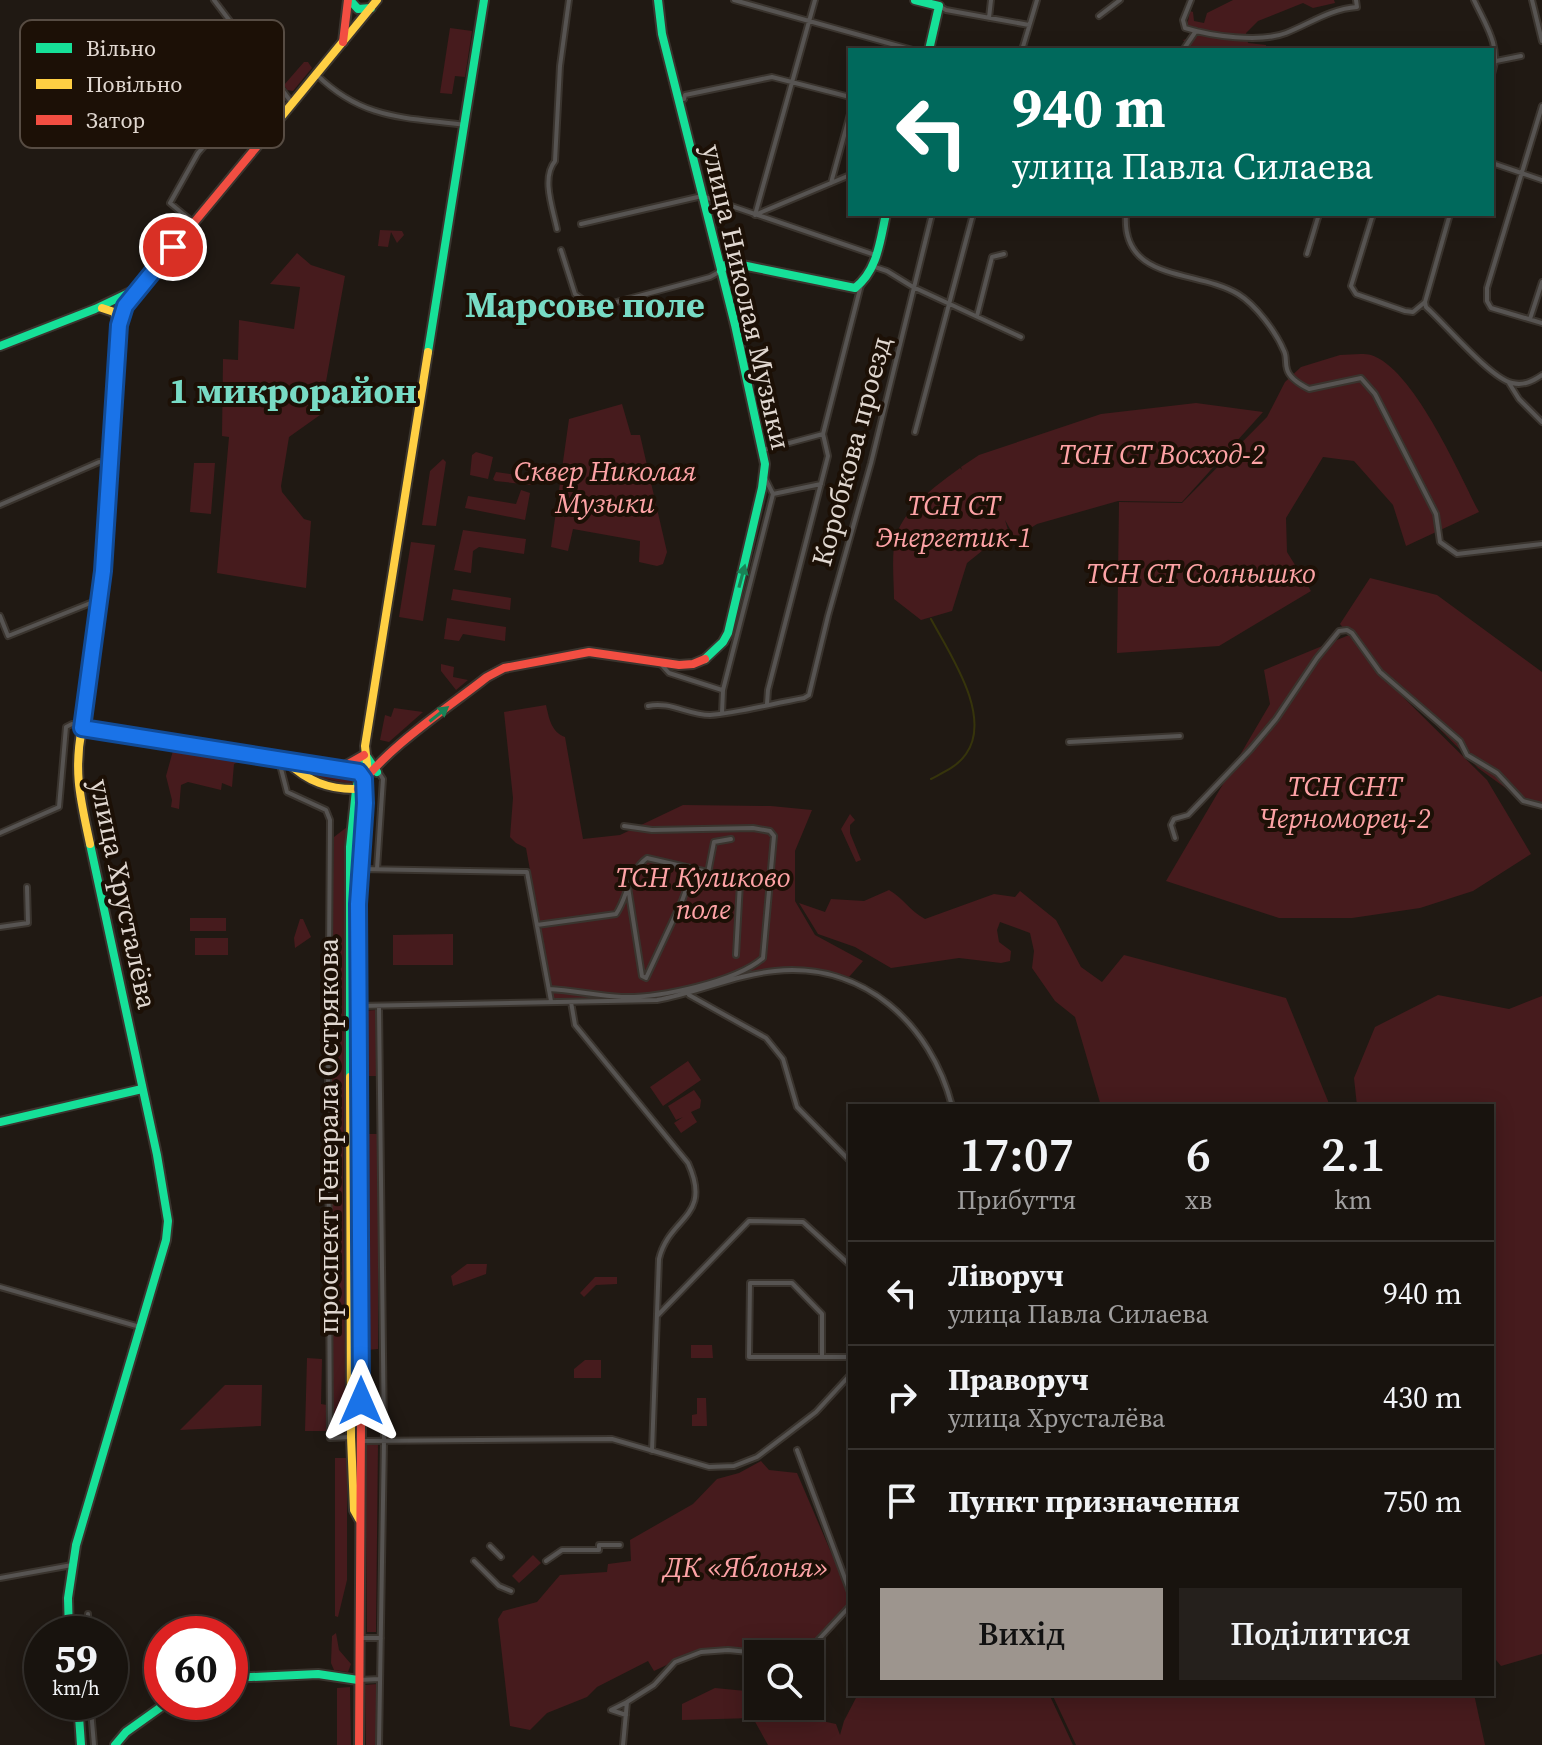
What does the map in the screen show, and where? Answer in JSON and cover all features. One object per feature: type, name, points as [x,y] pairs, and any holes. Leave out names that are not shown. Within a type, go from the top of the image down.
[{"type":"main road","name":"улица Хрусталёва","points":[[284,113],[377,0]]},
{"type":"main road","name":"проспект Генерала Острякова","points":[[359,1745],[359,1519],[362,1509],[358,904],[370,771],[365,754],[484,0]]},
{"type":"main road","name":"улица Николая Музыки","points":[[658,0],[662,34],[763,450],[764,476],[728,633],[707,658],[693,664],[660,663]]},
{"type":"main road","points":[[915,0],[939,6],[929,48]]},
{"type":"main road","points":[[348,3],[358,9],[371,8]]},
{"type":"main road","points":[[348,3],[353,17],[362,19]]},
{"type":"main road","points":[[343,42],[348,3]]},
{"type":"main road","name":"улица Хрусталёва","points":[[68,1616],[72,1565],[79,1535],[166,1240],[168,1221],[78,787],[76,757],[100,599],[119,325],[125,306],[137,289],[255,148]]},
{"type":"main road","points":[[721,271],[725,265],[742,265],[855,288],[861,285],[872,266],[885,216]]},
{"type":"main road","points":[[0,346],[137,289]]},
{"type":"main road","points":[[107,303],[125,306]]},
{"type":"main road","points":[[95,309],[106,307],[112,310],[119,325]]},
{"type":"main road","points":[[82,728],[308,765],[370,771],[487,677],[504,668],[589,652],[660,663]]},
{"type":"main road","points":[[365,754],[381,758],[393,751]]},
{"type":"main road","points":[[335,769],[351,765],[365,754]]},
{"type":"main road","points":[[365,754],[370,771]]},
{"type":"main road","points":[[282,760],[304,779],[349,790],[358,789]]},
{"type":"main road","points":[[304,779],[302,771],[308,765]]},
{"type":"main road","name":"проспект Генерала Острякова","points":[[359,1519],[354,1510],[351,1437],[349,901],[358,789],[370,771]]},
{"type":"main road","points":[[0,1122],[142,1089]]},
{"type":"main road","points":[[248,1676],[318,1674],[358,1680]]},
{"type":"main road","points":[[115,1745],[144,1719]]},
{"type":"main road","points":[[79,1720],[81,1745]]},
{"type":"street","points":[[214,0],[229,20]]},
{"type":"street","points":[[557,229],[549,168],[555,161],[560,66],[569,0]]},
{"type":"street","points":[[734,0],[906,48]]},
{"type":"street","points":[[755,215],[815,0]]},
{"type":"street","points":[[989,18],[991,0]]},
{"type":"street","points":[[1023,48],[1037,0]]},
{"type":"street","points":[[1099,16],[1120,0]]},
{"type":"street","points":[[1191,0],[1183,20],[1185,28],[1214,35],[1274,37],[1336,9],[1357,7],[1356,0]]},
{"type":"street","points":[[1474,0],[1492,38],[1493,48]]},
{"type":"street","points":[[1532,0],[1542,41]]},
{"type":"street","points":[[939,6],[946,10],[1029,25]]},
{"type":"street","points":[[1185,48],[1196,31]]},
{"type":"street","points":[[1494,54],[1494,66]]},
{"type":"street","points":[[1495,62],[1521,56]]},
{"type":"street","points":[[317,75],[345,99],[365,108],[465,125]]},
{"type":"street","points":[[678,100],[684,99],[685,95],[772,77],[848,96]]},
{"type":"street","points":[[284,93],[292,103]]},
{"type":"street","points":[[1542,106],[1487,288],[1487,301],[1491,308],[1542,323]]},
{"type":"street","points":[[831,183],[848,121]]},
{"type":"street","points":[[194,223],[170,203],[202,148]]},
{"type":"street","points":[[1494,164],[1542,180]]},
{"type":"street","points":[[755,215],[848,176]]},
{"type":"street","points":[[581,224],[702,196],[875,255]]},
{"type":"street","name":"Коробкова проезд","points":[[767,704],[807,697],[871,463],[931,216]]},
{"type":"street","points":[[915,432],[972,216]]},
{"type":"street","points":[[1126,216],[1125,231],[1129,244],[1151,265],[1242,296],[1284,351],[1290,375],[1300,385],[1309,389],[1361,378],[1375,394],[1436,514],[1440,542],[1457,554],[1542,544]]},
{"type":"street","points":[[1307,254],[1318,216]]},
{"type":"street","points":[[1372,216],[1351,286],[1356,294],[1405,311],[1413,312],[1425,302]]},
{"type":"street","points":[[1449,216],[1426,307],[1483,363],[1509,383],[1519,399],[1542,422]]},
{"type":"street","points":[[561,250],[575,294],[594,308],[710,277],[721,271]]},
{"type":"street","points":[[977,316],[992,257],[1004,254]]},
{"type":"street","points":[[872,266],[1021,337]]},
{"type":"street","points":[[1530,319],[1542,282]]},
{"type":"street","points":[[648,706],[666,705],[705,715],[767,704],[776,656],[828,456],[823,434],[861,285]]},
{"type":"street","points":[[1509,383],[1531,382],[1542,375]]},
{"type":"street","points":[[763,450],[823,434]]},
{"type":"street","points":[[0,505],[99,462]]},
{"type":"street","points":[[722,713],[723,690],[773,494],[764,476]]},
{"type":"street","points":[[773,494],[821,484]]},
{"type":"street","points":[[0,616],[8,636],[100,599]]},
{"type":"street","points":[[1175,838],[1171,825],[1174,819],[1188,815],[1225,779],[1276,719],[1339,631],[1347,630],[1380,672],[1460,741],[1467,755],[1497,773],[1523,801],[1542,806]]},
{"type":"street","points":[[660,663],[669,673],[723,690]]},
{"type":"street","points":[[0,833],[59,807],[66,727],[72,724],[82,728]]},
{"type":"street","points":[[1069,742],[1180,736]]},
{"type":"street","points":[[282,760],[287,792],[326,810],[330,820],[330,1438],[351,1437]]},
{"type":"street","points":[[370,771],[383,779],[377,869]]},
{"type":"street","points":[[549,989],[621,997],[681,991],[731,975],[763,958],[774,836],[770,831],[753,828],[652,830],[624,826]]},
{"type":"street","points":[[708,873],[714,842],[731,839]]},
{"type":"street","points":[[537,925],[612,916],[620,908],[627,885],[646,859],[739,881],[736,955]]},
{"type":"street","points":[[360,869],[527,872],[551,1001]]},
{"type":"street","points":[[627,885],[645,978],[682,901],[693,870]]},
{"type":"street","points":[[0,927],[28,923],[27,887]]},
{"type":"street","points":[[358,1006],[657,1000],[689,995],[777,971],[829,975],[883,998],[918,1031],[944,1077],[951,1104]]},
{"type":"street","points":[[689,995],[766,1038],[783,1059],[797,1107],[848,1159]]},
{"type":"street","points":[[571,1002],[575,1025],[688,1163],[695,1181],[694,1205],[661,1253],[652,1451]]},
{"type":"street","points":[[379,1006],[384,1440],[379,1745]]},
{"type":"street","points":[[657,1317],[749,1221],[803,1222],[848,1263]]},
{"type":"street","points":[[822,1357],[822,1314],[792,1283],[750,1283],[749,1357],[822,1357],[848,1357]]},
{"type":"street","points":[[0,1287],[140,1327]]},
{"type":"street","points":[[361,1441],[612,1439],[709,1467],[734,1466],[757,1457],[816,1412],[848,1377]]},
{"type":"street","points":[[797,1450],[848,1587]]},
{"type":"street","points":[[546,1561],[562,1550],[599,1550],[599,1545],[620,1545]]},
{"type":"street","points":[[490,1546],[501,1557]]},
{"type":"street","points":[[474,1561],[499,1586],[511,1591]]},
{"type":"street","points":[[0,1578],[72,1565]]},
{"type":"street","points":[[818,1640],[848,1608]]},
{"type":"street","points":[[359,1638],[381,1638]]},
{"type":"street","points":[[626,1715],[611,1710],[654,1685],[675,1662],[701,1652],[744,1652]]},
{"type":"street","points":[[358,1680],[380,1679]]},
{"type":"street","points":[[623,1745],[627,1702]]},
{"type":"street","points":[[92,1720],[94,1745]]},
{"type":"green space","points":[[1233,0],[1334,0],[1335,3],[1313,8],[1303,3],[1258,21],[1246,33],[1248,43],[1266,45],[1266,48],[1189,48],[1183,40],[1191,38],[1193,31],[1187,26],[1190,11],[1193,12],[1194,21],[1204,23],[1207,13]]},
{"type":"green space","points":[[450,28],[472,31],[465,77],[455,76],[452,94],[440,93]]},
{"type":"green space","points":[[304,62],[312,68],[293,91],[287,90],[284,85]]},
{"type":"green space","points":[[380,230],[402,231],[404,235],[397,243],[391,232],[388,247],[378,246]]},
{"type":"green space","points":[[297,253],[311,265],[345,276],[320,415],[289,437],[281,486],[282,492],[304,519],[311,521],[306,588],[217,573],[229,437],[222,436],[223,359],[238,360],[239,320],[294,329],[300,287],[270,284]]},
{"type":"green space","name":"ТСН СТ Солнышко","points":[[1340,355],[1371,355],[1387,364],[1403,380],[1433,424],[1479,512],[1406,546],[1393,505],[1354,461],[1323,457],[1286,518],[1287,552],[1311,591],[1219,646],[1117,653],[1119,502],[1182,503],[1267,417],[1285,382],[1301,367]]},
{"type":"green space","name":"ТСН СТ Восход-2","points":[[1196,403],[1263,412],[1182,502],[1118,501],[1037,524],[1015,538],[1005,520],[1008,530],[967,563],[952,611],[921,620],[894,599],[894,551],[900,525],[923,498],[979,455],[1101,414]]},
{"type":"green space","name":"Сквер Николая Музыки","points":[[622,404],[631,435],[640,435],[667,552],[663,564],[657,566],[639,562],[640,541],[573,529],[568,551],[551,547],[569,419]]},
{"type":"green space","points":[[476,452],[493,457],[488,479],[470,475],[472,455]]},
{"type":"green space","points":[[443,459],[446,462],[436,526],[422,525],[430,471]]},
{"type":"green space","points":[[194,463],[215,463],[211,514],[190,512]]},
{"type":"green space","points":[[496,472],[531,477],[532,485],[495,481]]},
{"type":"green space","points":[[521,490],[530,493],[525,520],[465,508],[468,496],[516,504]]},
{"type":"green space","points":[[463,530],[526,539],[524,554],[479,547],[473,551],[471,573],[454,570]]},
{"type":"green space","points":[[411,542],[435,545],[423,621],[399,617]]},
{"type":"green space","name":"ТСН СНТ Черноморец-2","points":[[1370,578],[1437,595],[1542,672],[1542,806],[1529,805],[1478,768],[1368,656],[1403,697],[1487,780],[1531,854],[1473,891],[1420,908],[1352,918],[1279,918],[1166,881],[1270,704],[1264,670],[1349,635],[1340,624]]},
{"type":"green space","points":[[453,589],[511,598],[510,610],[451,600]]},
{"type":"green space","points":[[447,618],[506,627],[505,641],[463,634],[459,641],[444,639]]},
{"type":"green space","points":[[441,664],[454,667],[453,677],[468,680],[456,690],[441,671]]},
{"type":"green space","name":"ТСН Куликово поле","points":[[546,705],[554,728],[565,737],[583,839],[620,835],[683,805],[771,806],[812,810],[795,851],[795,901],[815,935],[863,961],[849,977],[806,969],[778,969],[749,972],[664,996],[553,998],[526,848],[510,837],[513,798],[504,712]]},
{"type":"green space","points":[[394,708],[423,712],[389,742],[380,740],[385,715],[391,717]]},
{"type":"green space","points":[[174,747],[237,757],[240,761],[234,764],[232,787],[222,783],[221,790],[188,782],[181,785],[179,809],[171,807],[166,776]]},
{"type":"green space","points":[[307,769],[350,774],[354,780],[350,784],[309,775]]},
{"type":"green space","points":[[850,814],[855,820],[850,825],[850,833],[861,860],[856,862],[841,829]]},
{"type":"green space","points":[[347,827],[343,1185],[346,1422],[339,1434],[332,1431],[330,991],[334,837]]},
{"type":"green space","points":[[889,890],[925,919],[994,894],[1015,897],[1020,891],[1056,920],[1081,967],[1102,982],[1124,955],[1286,998],[1329,1104],[1100,1104],[1075,1017],[1055,1001],[1032,968],[1034,951],[1030,933],[1000,922],[997,930],[999,942],[1011,951],[1010,961],[1001,963],[959,958],[891,968],[855,947],[818,934],[799,903],[825,912],[831,899],[864,901]]},
{"type":"green space","points":[[190,918],[226,918],[226,931],[190,931]]},
{"type":"green space","points":[[300,919],[303,919],[311,937],[295,948],[294,938]]},
{"type":"green space","points":[[453,934],[453,965],[393,965],[393,935]]},
{"type":"green space","points":[[195,938],[228,938],[228,955],[195,955]]},
{"type":"green space","points":[[1438,995],[1509,1009],[1542,996],[1542,1654],[1501,1666],[1494,1657],[1494,1104],[1357,1104],[1354,1078],[1375,1027]]},
{"type":"green space","points":[[376,1010],[377,1076],[365,1076],[364,1011]]},
{"type":"green space","points":[[688,1061],[701,1080],[663,1106],[650,1087]]},
{"type":"green space","points":[[694,1090],[701,1100],[700,1108],[691,1112],[697,1122],[681,1133],[674,1123],[683,1117],[676,1120],[668,1106]]},
{"type":"green space","points":[[365,1134],[378,1134],[378,1349],[367,1350]]},
{"type":"green space","points":[[467,1264],[487,1264],[486,1274],[453,1286],[451,1276]]},
{"type":"green space","points":[[595,1277],[617,1277],[617,1284],[596,1285],[584,1297],[580,1293]]},
{"type":"green space","points":[[691,1345],[712,1345],[713,1358],[691,1358]]},
{"type":"green space","points":[[307,1358],[322,1359],[321,1404],[327,1405],[327,1431],[305,1431]]},
{"type":"green space","points":[[585,1360],[601,1360],[601,1378],[574,1378],[574,1369]]},
{"type":"green space","points":[[225,1385],[262,1385],[261,1426],[180,1430]]},
{"type":"green space","points":[[697,1398],[706,1398],[707,1426],[692,1426],[692,1415],[697,1414]]},
{"type":"green space","points":[[365,1443],[378,1443],[376,1632],[367,1632]]},
{"type":"green space","points":[[335,1458],[347,1458],[347,1580],[338,1617],[335,1616]]},
{"type":"green space","name":"ДК «Яблоня»","points":[[761,1461],[769,1470],[797,1473],[848,1592],[848,1605],[815,1640],[744,1640],[744,1649],[700,1649],[654,1671],[648,1661],[597,1687],[587,1697],[547,1713],[530,1730],[510,1726],[498,1619],[503,1611],[537,1602],[560,1575],[607,1572],[608,1564],[631,1561],[630,1540],[693,1504],[717,1479],[739,1473]]},
{"type":"green space","points":[[533,1555],[541,1563],[519,1583],[512,1576]]},
{"type":"green space","points":[[336,1633],[339,1650],[351,1664],[348,1672],[334,1670],[331,1663],[332,1636]]},
{"type":"green space","points":[[377,1684],[376,1745],[366,1745],[365,1685]]},
{"type":"green space","points":[[350,1687],[351,1745],[337,1745],[337,1688]]},
{"type":"green space","points":[[715,1688],[744,1691],[744,1718],[682,1720],[682,1704]]},
{"type":"green space","points":[[857,1696],[1050,1696],[1073,1745],[768,1745],[754,1720],[817,1720],[836,1724],[840,1735]]},
{"type":"green space","points":[[1053,1696],[1474,1696],[1485,1745],[1076,1745]]},
{"type":"waterway","points":[[931,619],[965,685],[974,722],[973,739],[963,758],[931,779]]},
{"type":"traffic: fast","points":[[350,0],[358,9],[371,8]]},
{"type":"traffic: fast","points":[[428,352],[484,0]]},
{"type":"traffic: fast","points":[[658,0],[662,34],[735,325],[765,464],[728,633],[705,659]]},
{"type":"traffic: fast","points":[[915,0],[939,6],[929,48]]},
{"type":"traffic: fast","points":[[721,271],[725,265],[742,265],[855,288],[873,264],[886,216]]},
{"type":"traffic: fast","points":[[0,346],[137,289]]},
{"type":"traffic: fast","points":[[109,471],[103,571],[82,728],[359,772]]},
{"type":"traffic: fast","points":[[350,1077],[350,847],[356,790],[364,757]]},
{"type":"traffic: fast","points":[[367,757],[377,772]]},
{"type":"traffic: fast","points":[[361,1423],[358,904],[365,810]]},
{"type":"traffic: fast","points":[[68,1616],[76,1545],[166,1240],[168,1221],[157,1155],[90,844]]},
{"type":"traffic: fast","points":[[0,1122],[142,1089]]},
{"type":"traffic: fast","points":[[248,1677],[318,1674],[358,1680]]},
{"type":"traffic: fast","points":[[115,1745],[144,1719]]},
{"type":"traffic: fast","points":[[79,1720],[81,1745]]},
{"type":"traffic: slow","points":[[284,113],[377,0]]},
{"type":"traffic: slow","points":[[102,308],[114,312],[119,325]]},
{"type":"traffic: slow","points":[[365,810],[368,773],[365,746],[428,352]]},
{"type":"traffic: slow","points":[[82,728],[78,773],[90,844]]},
{"type":"traffic: slow","points":[[286,761],[319,783],[358,789]]},
{"type":"traffic: slow","points":[[350,1077],[351,1437],[354,1510],[359,1519]]},
{"type":"traffic: jam","points":[[343,42],[348,0]]},
{"type":"traffic: jam","points":[[109,471],[119,325],[125,306],[256,148]]},
{"type":"traffic: jam","points":[[358,789],[400,744],[487,677],[504,668],[589,652],[679,665],[705,659]]},
{"type":"traffic: jam","points":[[343,767],[364,755]]},
{"type":"traffic: jam","points":[[359,1745],[361,1423]]},
{"type":"district","name":"Марсове поле","points":[[585,304]]},
{"type":"district","name":"1 микрорайон","points":[[293,390]]},
{"type":"route","points":[[173,247],[125,306],[119,325],[99,615],[82,728],[359,772],[364,779],[358,904],[361,1401]]},
{"type":"park label","name":"ТСН СТ Энергетик-1","points":[[954,521]]}]
